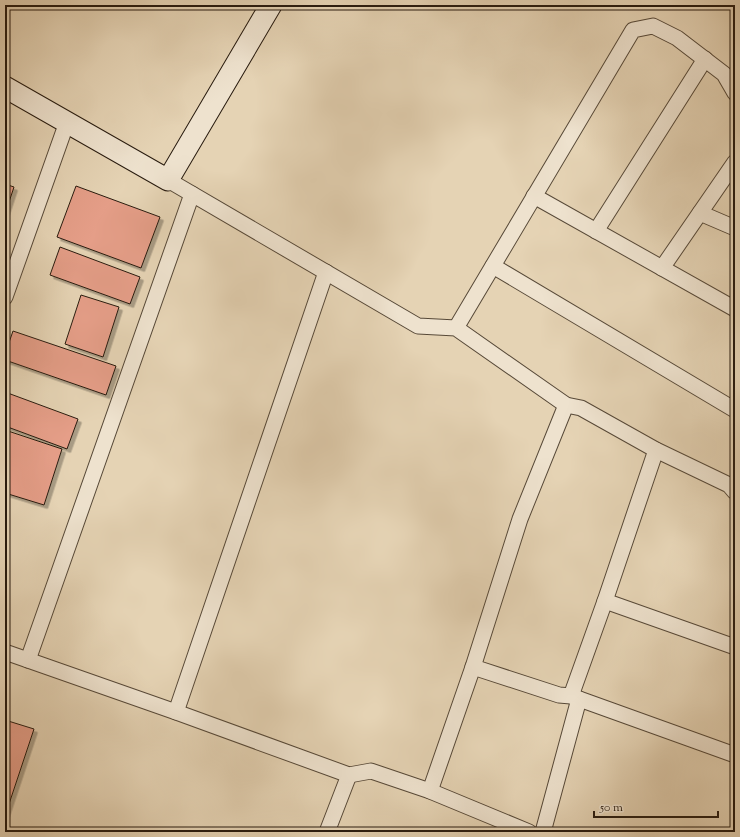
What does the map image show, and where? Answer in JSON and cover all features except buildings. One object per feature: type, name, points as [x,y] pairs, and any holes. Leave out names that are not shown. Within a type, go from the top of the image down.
[{"type":"street","points":[[168,180],[271,5]]},
{"type":"street","points":[[456,328],[633,30],[653,26],[676,38],[724,74],[735,93]]},
{"type":"street","points":[[596,231],[705,59]]},
{"type":"street","points":[[5,87],[418,326],[456,328],[566,405],[581,408],[656,450],[733,485]]},
{"type":"street","points":[[5,297],[67,122]]},
{"type":"street","points":[[662,268],[735,162]]},
{"type":"street","points":[[28,660],[192,194]]},
{"type":"street","points":[[534,196],[735,309]]},
{"type":"street","points":[[700,213],[735,228]]},
{"type":"street","points":[[493,266],[735,410]]},
{"type":"street","points":[[176,712],[326,272]]},
{"type":"street","points":[[430,791],[473,667],[520,519],[566,405]]},
{"type":"street","points":[[543,832],[575,697],[605,601],[656,450]]},
{"type":"street","points":[[605,601],[735,648]]},
{"type":"street","points":[[5,652],[349,775],[371,771],[430,791],[529,832]]},
{"type":"street","points":[[473,667],[559,695],[575,697],[735,754]]},
{"type":"street","points":[[328,832],[349,775]]}]
